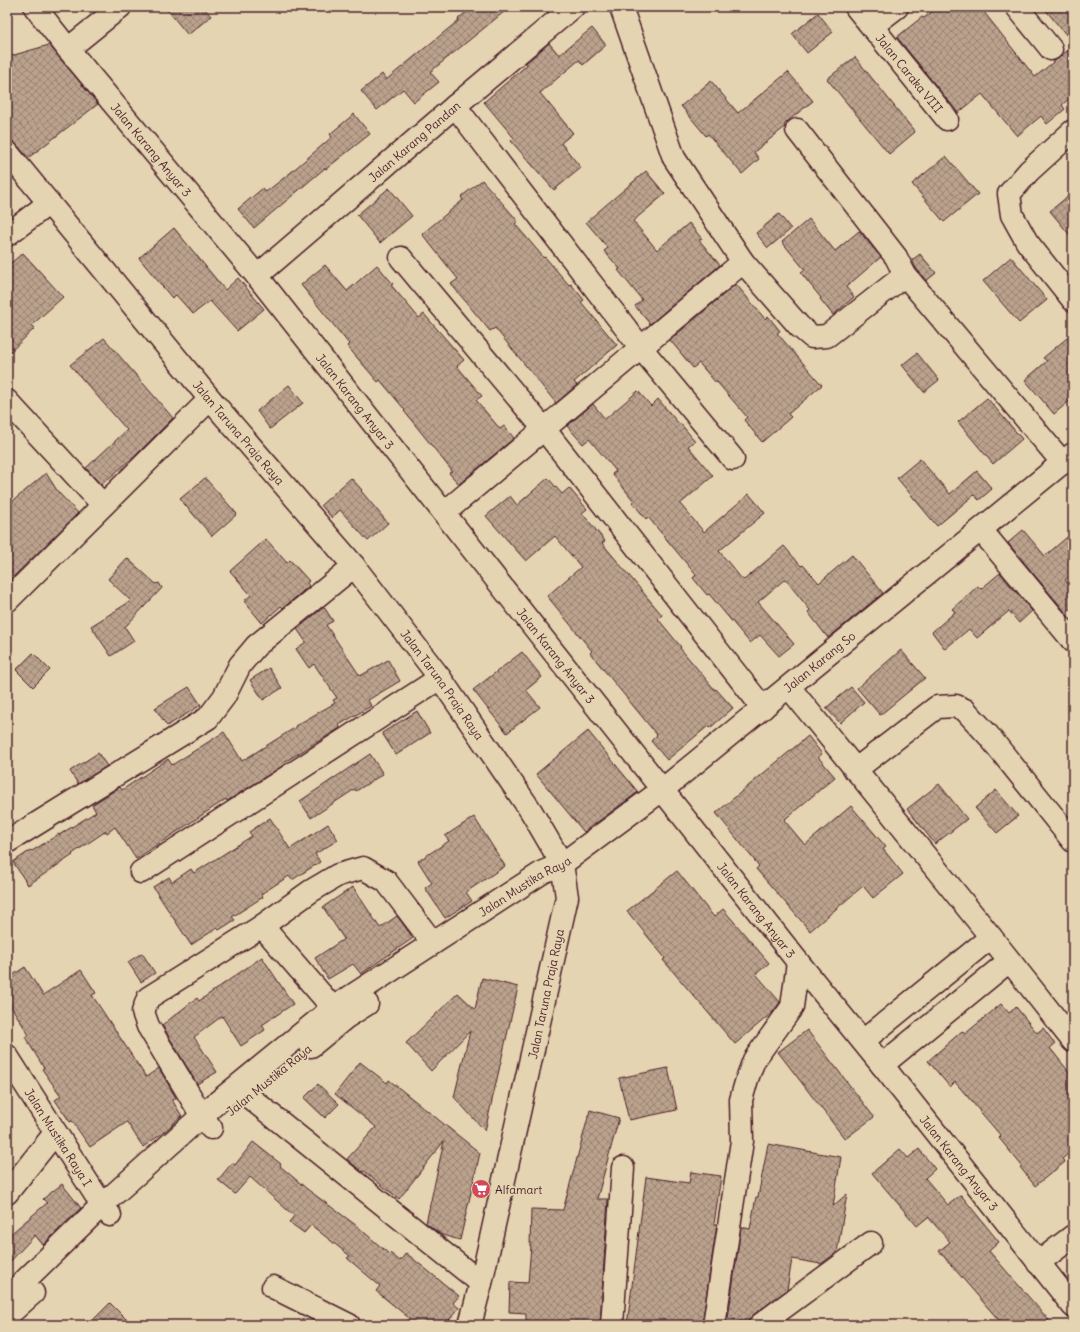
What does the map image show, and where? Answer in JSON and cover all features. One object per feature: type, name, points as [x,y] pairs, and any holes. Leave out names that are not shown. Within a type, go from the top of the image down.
[{"type":"street","name":"Jalan Karang Anyar 3","points":[[35,7],[68,49],[257,276],[798,962],[863,1041],[1073,1306]]},
{"type":"street","points":[[68,49],[120,7]]},
{"type":"street","name":"Jalan Karang Pandan","points":[[257,276],[573,7]]},
{"type":"street","points":[[620,7],[674,158],[743,262],[799,326],[812,337],[826,336],[906,275]]},
{"type":"street","name":"Jalan Caraka VIII","points":[[856,7],[947,120]]},
{"type":"street","points":[[872,26],[897,7]]},
{"type":"street","points":[[1017,7],[1051,49]]},
{"type":"street","points":[[455,106],[641,348],[733,459]]},
{"type":"street","points":[[797,130],[896,257],[906,275],[1068,458]]},
{"type":"street","points":[[1073,131],[1030,171],[1009,194],[1012,216],[1027,242],[1073,300]]},
{"type":"street","name":"Jalan Taruna Praja Raya","points":[[7,152],[210,399],[354,566],[440,678],[530,811],[562,864],[567,897],[481,1283],[470,1325]]},
{"type":"street","points":[[7,235],[49,204]]},
{"type":"street","points":[[401,258],[544,429],[763,708]]},
{"type":"street","points":[[444,513],[743,262]]},
{"type":"street","points":[[8,598],[210,399]]},
{"type":"street","points":[[7,401],[103,505]]},
{"type":"street","name":"Jalan Karang So","points":[[562,864],[662,790],[1068,458]]},
{"type":"street","points":[[981,530],[1069,629]]},
{"type":"street","points":[[7,842],[208,718],[224,697],[240,665],[256,646],[354,566]]},
{"type":"street","points":[[141,872],[440,678]]},
{"type":"street","points":[[788,687],[991,937],[1008,961],[1073,1042]]},
{"type":"street","points":[[856,770],[937,707],[956,706],[965,710],[988,735],[1073,840]]},
{"type":"street","name":"Jalan Mustika Raya","points":[[7,1298],[244,1090],[333,1008],[542,872],[562,864]]},
{"type":"street","name":"Jalan Mustika Raya","points":[[244,1090],[345,1018],[548,883],[562,864]]},
{"type":"street","points":[[206,1122],[148,1026],[143,1012],[148,998],[262,926],[311,891],[338,875],[363,868],[386,881],[433,942]]},
{"type":"street","points":[[262,926],[333,1008]]},
{"type":"street","points":[[863,1041],[991,937]]},
{"type":"street","points":[[882,1065],[1008,961]]},
{"type":"street","points":[[714,1325],[742,1141],[741,1100],[754,1060],[792,1007],[798,962]]},
{"type":"street","name":"Jalan Mustika Raya I","points":[[7,1056],[55,1133],[106,1210]]},
{"type":"street","points":[[244,1090],[481,1283]]},
{"type":"street","points":[[7,1193],[55,1133]]},
{"type":"street","points":[[612,1325],[623,1168]]},
{"type":"street","name":"Jalan Mustika Raya","points":[[7,1316],[32,1294],[106,1210]]},
{"type":"street","points":[[1038,1263],[1073,1236]]},
{"type":"street","points":[[760,1325],[871,1243]]},
{"type":"street","points":[[273,1287],[349,1325]]},
{"type":"building","points":[[165,7],[203,7],[211,16],[188,35]]},
{"type":"building","points":[[472,7],[510,7],[430,72],[439,82],[414,102],[403,89],[377,110],[361,91],[382,74],[386,80],[459,20],[458,19]]},
{"type":"building","points":[[938,7],[980,7],[1035,77],[1073,46],[1073,95],[1062,105],[1065,109],[1047,124],[1041,116],[1017,136],[982,94],[958,113],[897,37],[922,17],[924,18]]},
{"type":"building","points":[[1043,7],[1073,7],[1073,43]]},
{"type":"building","points":[[818,13],[833,32],[807,53],[792,34]]},
{"type":"building","points":[[592,28],[606,45],[583,65],[579,60],[540,93],[573,133],[561,143],[581,168],[554,190],[511,141],[514,138],[484,102],[527,65],[526,63],[549,43],[559,55]]},
{"type":"building","points":[[49,45],[98,104],[28,158],[12,140],[7,140],[7,57]]},
{"type":"building","points":[[855,57],[915,132],[889,154],[827,79]]},
{"type":"building","points":[[788,72],[813,101],[789,120],[784,125],[785,127],[754,152],[759,159],[742,174],[708,134],[706,136],[681,106],[711,81],[738,113]]},
{"type":"building","points":[[354,114],[370,134],[326,169],[325,168],[254,228],[238,209],[263,188],[266,192],[290,173],[332,137],[330,134]]},
{"type":"building","points":[[946,156],[978,194],[944,222],[912,184]]},
{"type":"building","points":[[646,171],[665,194],[633,221],[657,250],[689,223],[702,239],[699,240],[720,265],[650,324],[635,306],[642,300],[618,270],[620,269],[604,251],[608,248],[586,222]]},
{"type":"building","points":[[482,180],[518,221],[515,224],[544,258],[545,257],[569,285],[571,284],[584,300],[581,302],[617,345],[574,382],[577,385],[556,403],[495,328],[490,331],[451,284],[458,279],[422,234],[463,200],[461,197]]},
{"type":"building","points":[[389,188],[412,216],[380,243],[357,215]]},
{"type":"building","points":[[1073,192],[1073,239],[1050,211]]},
{"type":"building","points":[[779,214],[791,229],[768,248],[756,233]]},
{"type":"building","points":[[809,219],[835,251],[859,231],[881,257],[846,287],[854,297],[833,315],[801,273],[805,270],[782,242]]},
{"type":"building","points":[[174,228],[225,290],[238,278],[264,309],[237,331],[210,301],[193,314],[176,295],[172,298],[139,258]]},
{"type":"building","points":[[23,253],[63,297],[32,325],[35,328],[7,355],[7,266]]},
{"type":"building","points":[[920,254],[936,273],[926,281],[912,260]]},
{"type":"building","points":[[1011,257],[1047,300],[1019,323],[983,281]]},
{"type":"building","points":[[325,265],[347,291],[377,265],[393,284],[391,285],[419,318],[424,314],[464,360],[457,366],[482,396],[476,400],[500,429],[504,426],[514,438],[459,484],[449,473],[452,471],[404,411],[405,410],[380,380],[378,382],[347,346],[349,344],[301,285]]},
{"type":"building","points":[[736,284],[765,319],[768,316],[780,331],[777,333],[822,385],[788,414],[791,417],[762,442],[744,420],[747,417],[717,382],[716,383],[699,363],[693,368],[670,340]]},
{"type":"building","points":[[1073,333],[1073,398],[1054,414],[1025,380],[1047,361],[1043,358]]},
{"type":"building","points":[[104,338],[173,418],[136,455],[101,485],[86,468],[127,430],[70,365]]},
{"type":"building","points":[[917,353],[939,380],[924,392],[902,365]]},
{"type":"building","points":[[289,385],[303,403],[270,429],[257,411]]},
{"type":"building","points":[[638,391],[651,406],[658,399],[679,424],[680,423],[695,441],[688,446],[713,476],[680,504],[704,532],[749,494],[765,513],[719,551],[741,578],[744,580],[784,546],[801,566],[803,565],[819,583],[852,555],[883,593],[828,638],[808,612],[810,610],[785,579],[758,602],[794,644],[779,656],[760,635],[750,643],[709,594],[707,595],[693,578],[696,575],[648,517],[646,519],[632,502],[634,501],[612,474],[616,471],[589,439],[583,444],[567,426],[593,404],[605,419]]},
{"type":"building","points":[[987,398],[1022,439],[993,464],[958,422]]},
{"type":"building","points":[[920,459],[950,494],[977,471],[992,489],[979,500],[974,495],[937,526],[897,478]]},
{"type":"building","points":[[46,473],[58,492],[78,513],[7,583],[7,506]]},
{"type":"building","points":[[205,478],[237,514],[212,536],[180,499]]},
{"type":"building","points":[[351,478],[388,523],[368,541],[340,510],[332,518],[321,505]]},
{"type":"building","points":[[548,478],[562,494],[569,488],[587,509],[582,513],[605,541],[602,543],[662,615],[658,619],[681,647],[680,648],[715,690],[716,689],[733,708],[710,728],[708,726],[667,760],[651,741],[657,735],[590,653],[592,651],[547,596],[581,567],[555,536],[526,561],[486,516],[510,496],[517,505]]},
{"type":"building","points":[[1023,530],[1045,556],[1073,532],[1073,573],[1065,580],[1073,589],[1073,606],[1066,613],[1008,543]]},
{"type":"building","points":[[266,539],[287,563],[290,560],[309,581],[307,583],[309,586],[283,608],[281,606],[262,623],[244,601],[251,595],[230,571]]},
{"type":"building","points":[[127,558],[156,584],[159,583],[162,588],[125,627],[134,641],[111,656],[91,626],[131,601],[108,579]]},
{"type":"building","points":[[1000,573],[1032,611],[1019,623],[1009,611],[977,638],[969,629],[945,649],[932,632],[955,612],[952,609],[978,586],[981,589]]},
{"type":"building","points":[[324,607],[333,621],[326,625],[360,676],[388,660],[400,681],[368,700],[371,706],[339,725],[340,728],[283,763],[284,765],[227,801],[226,799],[136,859],[115,827],[107,833],[106,831],[28,885],[13,862],[96,812],[92,805],[120,787],[122,790],[168,759],[172,765],[224,732],[242,761],[296,727],[295,726],[335,703],[333,700],[337,698],[314,664],[309,668],[296,649],[306,642],[297,629]]},
{"type":"building","points":[[901,650],[925,678],[880,715],[857,688]]},
{"type":"building","points":[[522,652],[542,677],[526,690],[540,707],[507,733],[473,690]]},
{"type":"building","points":[[33,653],[50,670],[33,687],[16,670]]},
{"type":"building","points":[[269,668],[282,688],[263,700],[250,680]]},
{"type":"building","points":[[189,687],[201,705],[167,726],[155,708]]},
{"type":"building","points":[[851,687],[864,702],[840,723],[826,708]]},
{"type":"building","points":[[417,711],[430,733],[396,755],[382,733]]},
{"type":"building","points":[[588,731],[638,792],[584,832],[536,774]]},
{"type":"building","points":[[808,736],[822,754],[818,757],[835,777],[784,820],[805,845],[851,806],[886,847],[883,849],[903,874],[873,898],[863,886],[810,931],[756,869],[759,866],[716,813]]},
{"type":"building","points":[[98,753],[107,766],[78,784],[70,771]]},
{"type":"building","points":[[370,754],[383,774],[356,791],[355,789],[311,818],[300,801]]},
{"type":"building","points":[[939,784],[967,819],[935,844],[907,809]]},
{"type":"building","points":[[996,790],[1018,816],[997,833],[975,808]]},
{"type":"building","points":[[474,817],[505,866],[466,892],[472,901],[445,918],[425,888],[432,883],[418,861],[449,841],[445,836]]},
{"type":"building","points":[[270,818],[290,849],[328,824],[338,840],[315,854],[320,862],[292,880],[289,876],[261,894],[263,897],[232,917],[235,920],[219,930],[217,928],[191,945],[153,887],[169,877],[172,882],[191,869],[194,873],[252,836],[249,832]]},
{"type":"building","points":[[677,871],[714,917],[723,909],[769,963],[756,974],[780,1002],[773,1012],[735,1044],[663,960],[665,958],[627,911]]},
{"type":"building","points":[[353,887],[380,928],[397,916],[413,938],[361,974],[353,964],[328,979],[315,958],[344,939],[323,907]]},
{"type":"building","points":[[142,953],[155,973],[141,982],[128,962]]},
{"type":"building","points":[[262,957],[293,1004],[262,1025],[265,1030],[241,1046],[222,1016],[194,1037],[217,1072],[197,1084],[162,1025],[197,998],[199,1001]]},
{"type":"building","points":[[25,967],[43,995],[81,970],[96,993],[92,995],[146,1077],[159,1068],[176,1098],[172,1100],[182,1116],[163,1133],[143,1147],[127,1122],[90,1147],[55,1100],[61,1096],[42,1069],[44,1068],[25,1037],[29,1035],[7,1000],[7,979]]},
{"type":"building","points":[[482,978],[518,987],[485,1131],[454,1097],[470,1031],[431,1071],[406,1043],[458,993],[475,1009]]},
{"type":"building","points":[[1001,1004],[1009,1013],[1016,1007],[1037,1033],[1043,1028],[1055,1044],[1050,1048],[1073,1077],[1073,1150],[1062,1159],[1065,1162],[1035,1186],[1020,1167],[1022,1166],[999,1138],[1001,1136],[955,1082],[950,1087],[928,1061],[962,1031],[965,1034]]},
{"type":"building","points":[[807,1030],[874,1117],[845,1139],[778,1052]]},
{"type":"building","points":[[360,1062],[387,1083],[389,1080],[480,1153],[460,1240],[442,1235],[426,1223],[444,1141],[399,1199],[347,1159],[376,1127],[335,1094]]},
{"type":"building","points":[[668,1068],[677,1110],[629,1120],[619,1078]]},
{"type":"building","points":[[318,1084],[339,1104],[325,1118],[304,1098]]},
{"type":"building","points":[[590,1110],[619,1118],[597,1199],[608,1199],[600,1325],[526,1325],[526,1313],[509,1312],[510,1282],[528,1283],[531,1246],[531,1209],[563,1210]]},
{"type":"building","points":[[253,1142],[281,1164],[280,1166],[307,1189],[357,1226],[389,1254],[390,1253],[400,1261],[406,1253],[459,1296],[453,1303],[459,1308],[445,1325],[405,1325],[409,1318],[376,1291],[380,1286],[347,1258],[350,1256],[311,1225],[304,1233],[289,1222],[294,1216],[250,1177],[235,1194],[218,1180],[232,1163],[235,1165]]},
{"type":"building","points":[[768,1144],[841,1157],[833,1206],[847,1194],[837,1252],[821,1264],[792,1259],[787,1290],[753,1315],[748,1322],[728,1318],[741,1227],[750,1229]]},
{"type":"building","points":[[900,1149],[908,1158],[919,1149],[935,1169],[925,1178],[948,1205],[961,1195],[999,1242],[989,1251],[1053,1325],[1003,1325],[939,1251],[950,1242],[928,1217],[917,1226],[872,1173]]},
{"type":"building","points":[[691,1172],[721,1176],[714,1224],[717,1224],[702,1325],[627,1325],[646,1177],[689,1183]]},
{"type":"building","points":[[62,1184],[81,1208],[43,1245],[35,1235],[7,1265],[7,1237],[47,1203],[43,1199]]},
{"type":"building","points":[[110,1303],[132,1325],[88,1325]]},
{"type":"place","name":"Alfamart","points":[[481,1189]]}]
